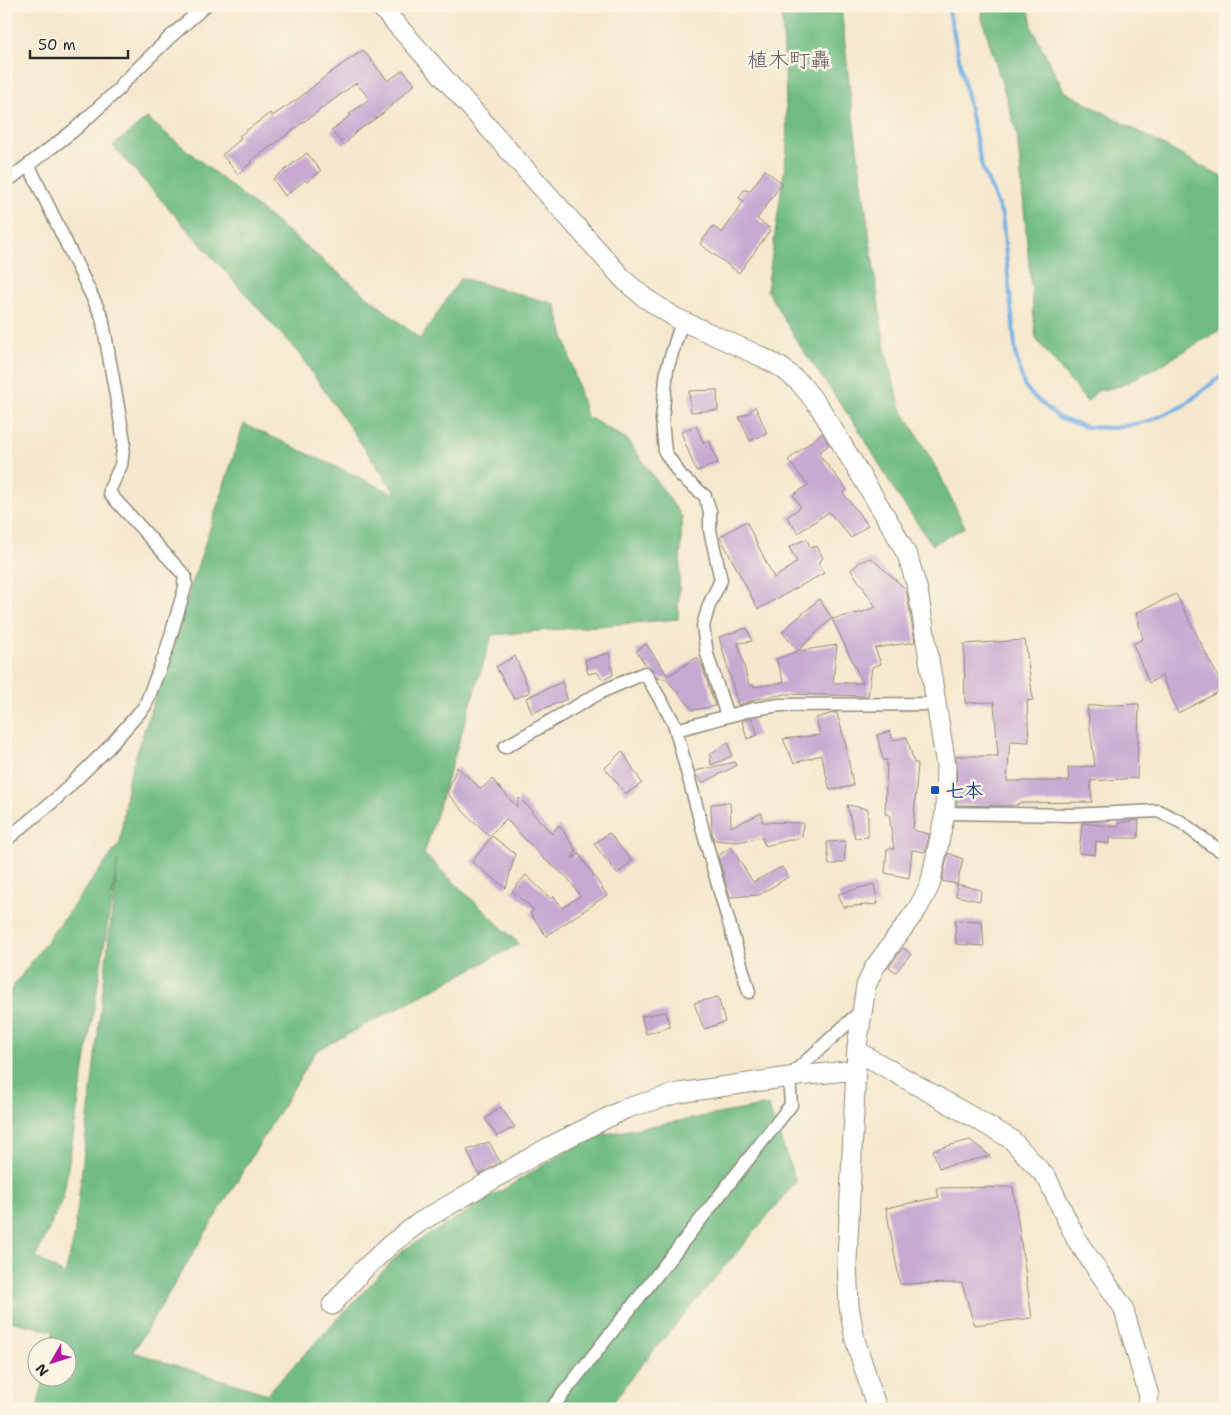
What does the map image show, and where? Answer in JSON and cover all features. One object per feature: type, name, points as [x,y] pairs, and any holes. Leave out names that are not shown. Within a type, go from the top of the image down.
[{"type":"street","points":[[6,182],[73,131],[120,88],[169,38],[205,6]]},
{"type":"street","points":[[380,6],[625,281],[645,298],[682,321],[762,357],[782,368],[800,383],[820,408],[908,557],[918,591],[946,765],[945,812],[930,885],[918,908],[874,968],[866,986],[856,1061],[847,1261],[849,1306],[855,1340],[877,1409]]},
{"type":"street","points":[[6,840],[57,798],[108,748],[145,706],[166,652],[186,584],[184,582],[185,576],[110,494],[110,489],[121,464],[124,441],[102,317],[29,166]]},
{"type":"street","points":[[682,321],[667,369],[662,420],[665,452],[681,476],[705,496],[710,511],[710,530],[721,580],[709,605],[704,626],[706,654],[727,716]]},
{"type":"street","points":[[505,747],[603,691],[645,673],[674,723],[749,992]]},
{"type":"street","points":[[676,730],[754,709],[780,705],[937,704]]},
{"type":"street","points":[[945,812],[1072,816],[1158,812],[1181,822],[1225,853]]},
{"type":"street","points":[[789,1077],[862,1009]]},
{"type":"street","points":[[332,1306],[362,1271],[391,1244],[420,1222],[587,1127],[627,1108],[679,1093],[789,1077],[856,1061],[1011,1139],[1047,1178],[1076,1240],[1124,1307],[1149,1396],[1146,1409]]},
{"type":"street","points":[[551,1409],[791,1104],[789,1077]]},
{"type":"green space","points":[[781,6],[841,6],[852,110],[885,350],[900,406],[939,473],[965,527],[933,545],[898,496],[861,433],[798,343],[767,290],[787,151],[785,64]]},
{"type":"green space","points":[[983,6],[1028,6],[1033,30],[1064,91],[1225,179],[1225,327],[1161,365],[1120,386],[1097,391],[1087,402],[1036,339],[1017,133],[982,18]]},
{"type":"green space","points":[[147,118],[420,339],[461,278],[555,304],[586,416],[627,439],[682,517],[678,619],[492,635],[424,854],[519,944],[316,1051],[133,1352],[267,1394],[402,1251],[590,1137],[768,1105],[796,1182],[634,1374],[608,1409],[37,1409],[42,1388],[78,1388],[78,1338],[52,1338],[53,1331],[6,1320],[6,996],[120,843],[128,780],[244,424],[397,495],[299,354],[113,146]],"holes":[[[118,860],[74,1238],[65,1275],[36,1257],[63,1198]]]},
{"type":"building","points":[[363,50],[388,81],[403,70],[415,84],[382,114],[356,132],[344,145],[331,131],[351,115],[349,114],[370,99],[356,83],[250,162],[238,174],[222,155],[241,139],[239,136],[270,113],[272,116],[298,99],[327,75]]},
{"type":"building","points":[[307,153],[321,171],[307,182],[305,180],[285,196],[273,179]]},
{"type":"building","points":[[765,170],[782,183],[757,219],[771,229],[739,273],[700,244],[713,226],[722,233],[744,201],[739,198],[744,190],[750,191]]},
{"type":"building","points":[[717,390],[718,410],[691,412],[689,391]]},
{"type":"building","points":[[755,406],[767,433],[750,441],[739,417],[749,413]]},
{"type":"building","points":[[696,426],[703,442],[709,440],[718,463],[696,471],[681,432]]},
{"type":"building","points":[[822,433],[829,445],[818,453],[847,490],[843,493],[868,525],[851,538],[829,512],[798,533],[787,517],[801,507],[793,495],[808,485],[788,460]]},
{"type":"building","points":[[746,521],[774,578],[797,562],[789,547],[806,539],[811,548],[817,546],[823,558],[818,563],[824,573],[758,609],[720,537]]},
{"type":"building","points":[[871,558],[906,589],[915,642],[875,648],[881,664],[872,667],[868,696],[786,694],[757,699],[738,705],[719,637],[747,628],[752,641],[738,643],[749,685],[754,685],[754,687],[784,682],[776,659],[798,651],[837,645],[833,683],[863,683],[832,619],[876,607],[851,570],[860,562]]},
{"type":"building","points":[[1176,594],[1224,689],[1178,713],[1162,676],[1149,683],[1133,644],[1143,639],[1136,613]]},
{"type":"building","points":[[819,599],[832,618],[798,651],[782,632]]},
{"type":"building","points":[[1025,640],[1033,700],[1027,701],[1029,742],[1010,741],[1007,781],[1069,781],[1068,768],[1095,766],[1087,706],[1139,704],[1137,778],[1090,781],[1092,802],[1018,803],[1018,805],[998,806],[957,805],[956,756],[998,756],[994,702],[965,703],[964,644]]},
{"type":"building","points":[[646,644],[668,676],[697,657],[702,666],[715,706],[693,710],[666,679],[657,678],[652,669],[646,665],[636,651]]},
{"type":"building","points":[[609,653],[613,675],[603,680],[597,672],[588,674],[585,660]]},
{"type":"building","points":[[515,656],[530,692],[514,699],[496,667]]},
{"type":"building","points":[[562,682],[567,699],[532,713],[526,698]]},
{"type":"building","points":[[837,713],[846,746],[853,786],[830,790],[821,755],[794,763],[783,739],[820,735],[816,718]]},
{"type":"building","points":[[752,718],[758,735],[747,739],[742,721]]},
{"type":"building","points":[[890,731],[893,740],[907,737],[914,763],[918,763],[913,830],[929,834],[925,852],[912,850],[909,878],[885,873],[887,849],[894,849],[889,814],[885,814],[887,760],[883,760],[877,735]]},
{"type":"building","points":[[728,742],[732,756],[711,765],[710,754]]},
{"type":"building","points":[[622,751],[642,783],[626,794],[605,768]]},
{"type":"building","points":[[735,762],[736,766],[702,783],[696,775],[695,771]]},
{"type":"building","points":[[457,767],[481,789],[492,779],[517,807],[519,798],[552,834],[559,825],[576,850],[572,859],[579,854],[607,895],[546,936],[530,913],[534,910],[512,891],[526,875],[551,899],[554,896],[562,908],[580,896],[568,878],[544,859],[506,819],[489,836],[473,822],[447,793]]},
{"type":"building","points":[[730,802],[731,827],[762,813],[762,822],[803,823],[802,837],[765,846],[762,837],[737,842],[714,840],[711,804]]},
{"type":"building","points":[[847,805],[868,809],[868,837],[855,838]]},
{"type":"building","points":[[1139,820],[1138,838],[1109,838],[1109,844],[1096,841],[1095,855],[1079,853],[1082,823],[1118,827],[1118,823]]},
{"type":"building","points":[[609,833],[632,861],[617,874],[594,844]]},
{"type":"building","points":[[492,836],[515,854],[506,888],[472,862]]},
{"type":"building","points":[[846,841],[844,862],[829,865],[827,842]]},
{"type":"building","points":[[731,847],[753,882],[782,867],[788,877],[759,895],[730,897],[718,856]]},
{"type":"building","points":[[948,853],[963,859],[957,884],[942,881]]},
{"type":"building","points":[[874,884],[878,904],[843,907],[838,894]]},
{"type":"building","points":[[957,884],[981,890],[980,901],[956,896]]},
{"type":"building","points":[[955,920],[982,921],[984,946],[956,944]]},
{"type":"building","points":[[903,948],[911,954],[896,972],[889,967]]},
{"type":"building","points":[[718,997],[725,1022],[704,1029],[694,1003]]},
{"type":"building","points":[[666,1012],[670,1027],[646,1034],[641,1016]]},
{"type":"building","points":[[500,1107],[515,1127],[497,1136],[485,1119]]},
{"type":"building","points":[[970,1140],[990,1156],[939,1168],[933,1150]]},
{"type":"building","points":[[489,1142],[500,1162],[479,1175],[467,1150]]},
{"type":"building","points":[[1013,1187],[1032,1318],[974,1325],[962,1283],[900,1284],[886,1208],[939,1197],[936,1188]]},
{"type":"waterway","points":[[948,6],[982,167],[1002,215],[1016,356],[1024,385],[1032,395],[1059,418],[1086,427],[1114,428],[1149,421],[1183,406],[1225,373]]},
{"type":"place","name":"七本","points":[[935,790]]},
{"type":"district","name":"植木町轟","points":[[789,60]]}]
